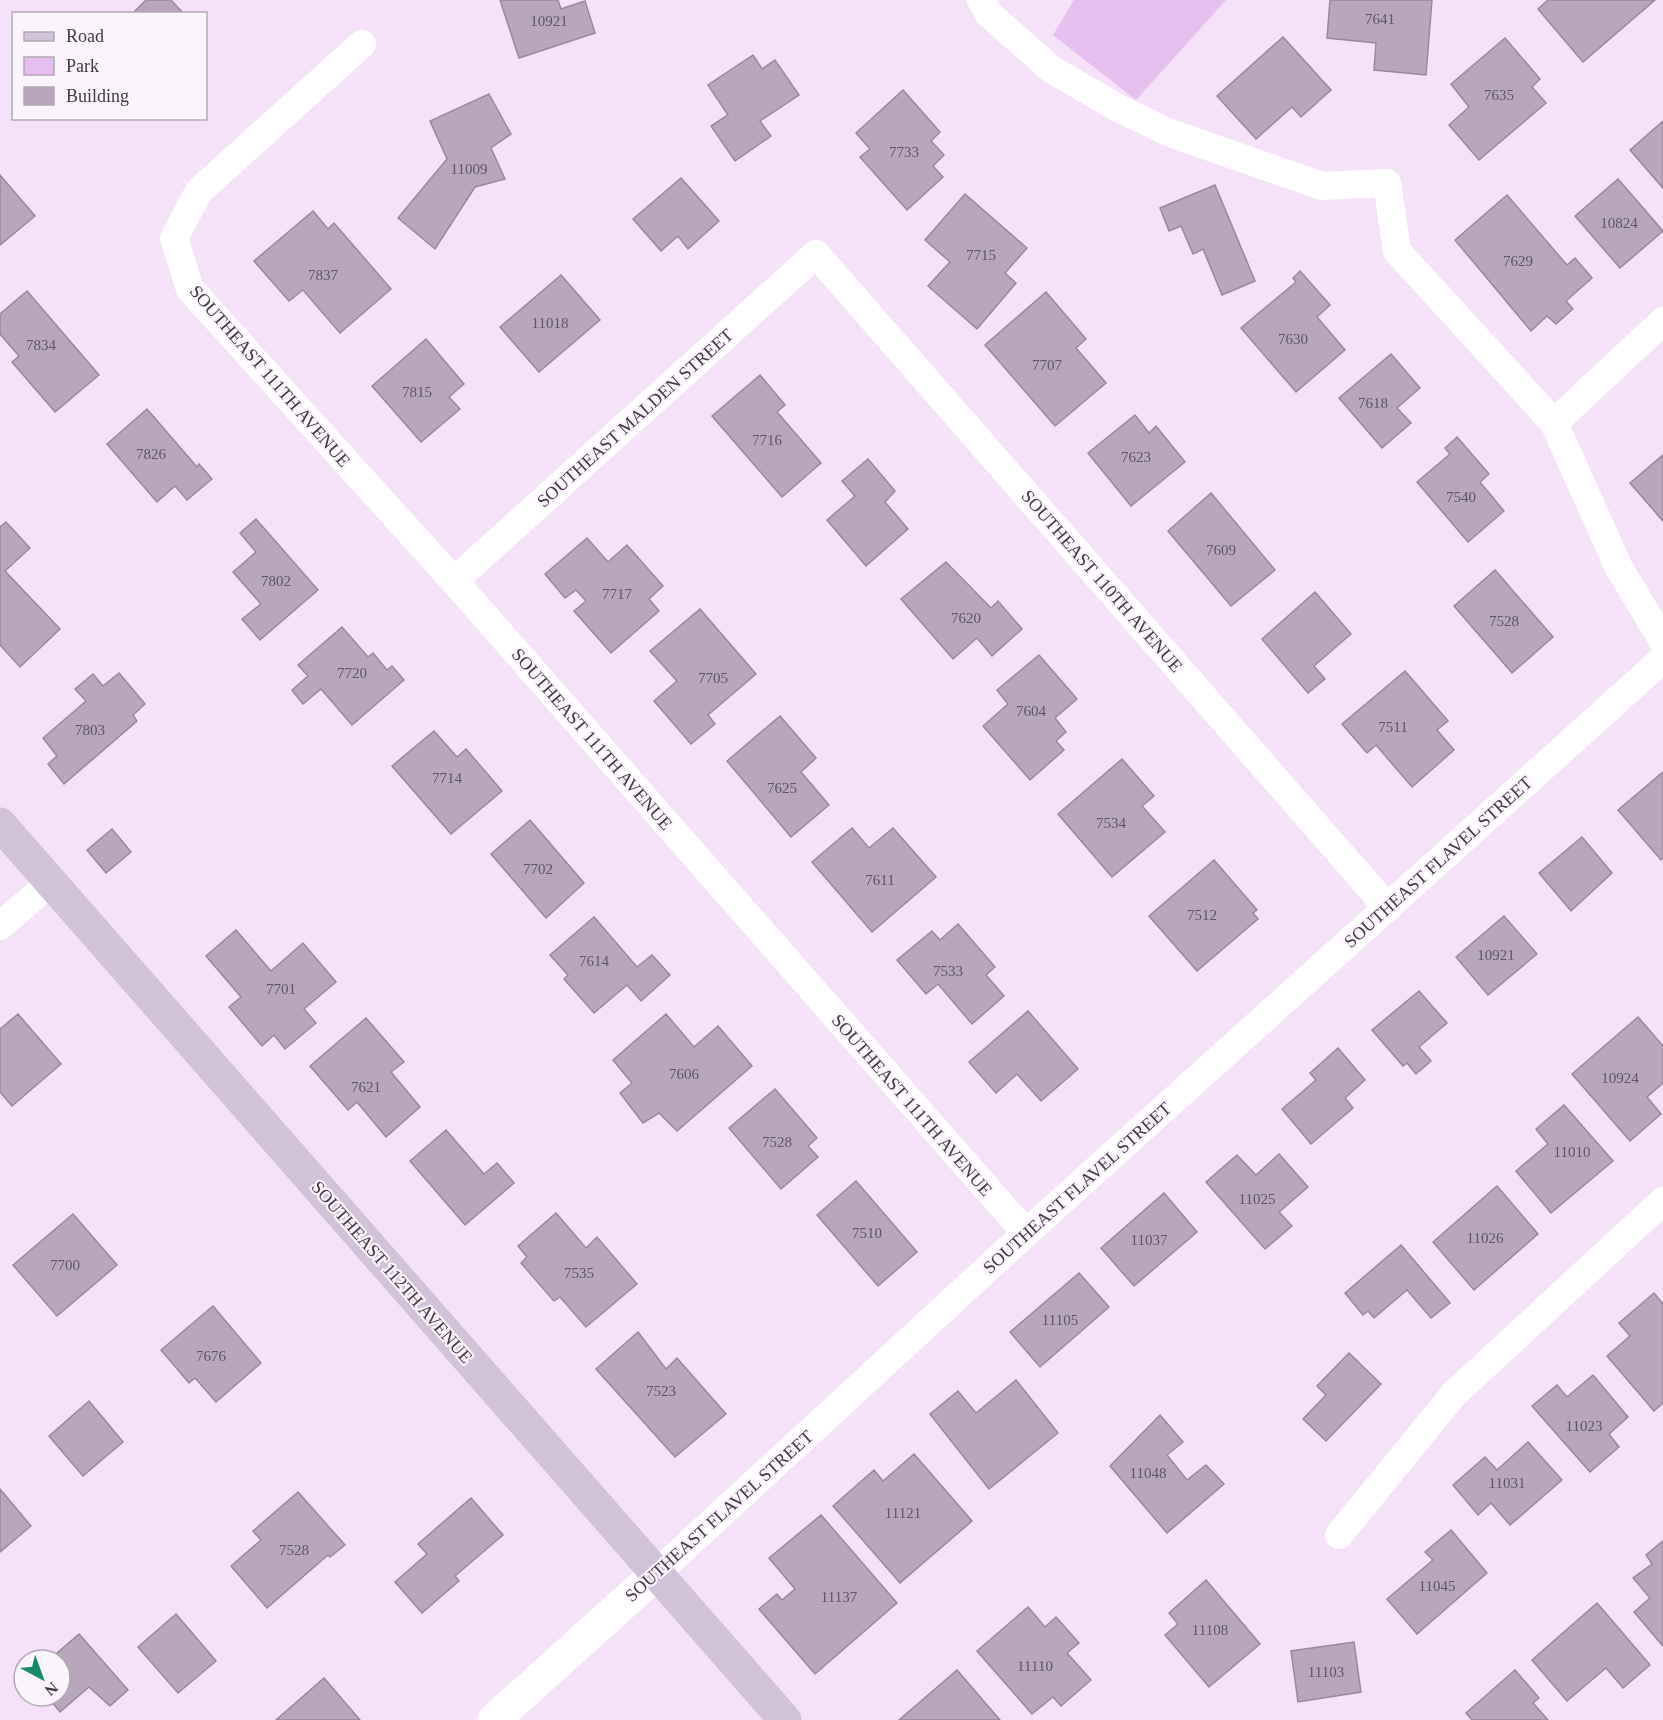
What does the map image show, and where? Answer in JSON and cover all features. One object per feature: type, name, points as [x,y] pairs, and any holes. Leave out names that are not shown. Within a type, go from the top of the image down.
[{"type":"main road","name":"SOUTHEAST 112TH AVENUE","points":[[0,824],[784,1720]]},
{"type":"street","points":[[981,0],[989,14],[1051,69],[1118,108],[1170,134],[1322,186],[1387,183],[1397,251],[1554,423],[1619,568],[1663,641]]},
{"type":"street","name":"SOUTHEAST 111TH AVENUE","points":[[362,44],[199,191],[174,238],[190,289],[454,581],[1026,1233]]},
{"type":"street","name":"SOUTHEAST MALDEN STREET","points":[[454,581],[816,254]]},
{"type":"street","name":"SOUTHEAST 110TH AVENUE","points":[[816,254],[1388,908]]},
{"type":"street","points":[[1554,423],[1663,321]]},
{"type":"street","name":"SOUTHEAST FLAVEL STREET","points":[[494,1720],[1026,1233],[1663,659]]},
{"type":"street","points":[[0,926],[51,882]]},
{"type":"street","points":[[1339,1535],[1454,1394],[1663,1201]]},
{"type":"green space","points":[[1074,0],[1226,0],[1136,100],[1053,35]]},
{"type":"building","points":[[146,0],[171,0],[182,12],[134,12]]},
{"type":"building","points":[[500,0],[558,0],[561,9],[585,1],[595,33],[519,58]]},
{"type":"building","points":[[1330,0],[1432,0],[1426,75],[1374,70],[1376,43],[1327,38]]},
{"type":"building","points":[[1548,0],[1655,0],[1583,62],[1538,9]]},
{"type":"building","points":[[1283,37],[1331,90],[1301,117],[1292,107],[1256,139],[1217,96]]},
{"type":"building","points":[[1505,38],[1540,79],[1532,87],[1546,103],[1479,160],[1449,125],[1469,107],[1451,84]]},
{"type":"building","points":[[753,55],[762,69],[775,60],[799,95],[760,121],[771,136],[735,161],[711,126],[728,115],[708,85]]},
{"type":"building","points":[[903,90],[940,132],[931,141],[944,155],[933,166],[943,177],[907,210],[860,157],[870,149],[856,133]]},
{"type":"building","points":[[489,94],[511,134],[491,148],[505,179],[475,187],[435,249],[398,218],[447,159],[430,121]]},
{"type":"building","points":[[1663,121],[1663,188],[1630,150]]},
{"type":"building","points":[[0,175],[35,216],[0,245]]},
{"type":"building","points":[[681,178],[719,221],[688,249],[678,236],[661,251],[633,219]]},
{"type":"building","points":[[1618,179],[1663,231],[1620,268],[1575,216]]},
{"type":"building","points":[[1215,185],[1255,281],[1222,295],[1203,249],[1193,254],[1181,226],[1169,231],[1160,208]]},
{"type":"building","points":[[965,194],[1027,248],[1005,273],[1016,283],[977,329],[928,286],[950,262],[925,240]]},
{"type":"building","points":[[1507,195],[1567,265],[1575,258],[1592,278],[1566,301],[1573,309],[1556,324],[1547,316],[1531,331],[1455,240]]},
{"type":"building","points":[[313,211],[328,229],[334,223],[391,289],[340,333],[303,290],[289,301],[254,261]]},
{"type":"building","points":[[1300,271],[1330,305],[1317,317],[1345,350],[1296,392],[1241,328],[1296,282],[1293,278]]},
{"type":"building","points":[[561,275],[600,320],[539,372],[500,327]]},
{"type":"building","points":[[27,291],[99,375],[55,412],[12,362],[19,356],[0,334],[0,314]]},
{"type":"building","points":[[1046,292],[1086,339],[1076,348],[1106,383],[1055,426],[985,345]]},
{"type":"building","points":[[426,339],[464,384],[449,397],[460,409],[421,442],[372,386]]},
{"type":"building","points":[[1391,354],[1420,388],[1397,408],[1411,423],[1382,448],[1339,398]]},
{"type":"building","points":[[760,375],[785,405],[777,412],[821,463],[782,497],[712,416]]},
{"type":"building","points":[[147,409],[197,467],[199,464],[212,479],[187,500],[175,486],[157,502],[107,444]]},
{"type":"building","points":[[1135,415],[1149,433],[1156,426],[1185,462],[1131,506],[1088,453]]},
{"type":"building","points":[[1457,437],[1489,474],[1480,482],[1504,511],[1468,542],[1417,482],[1450,454],[1445,448]]},
{"type":"building","points":[[1663,455],[1663,521],[1630,483]]},
{"type":"building","points":[[868,459],[895,491],[885,502],[908,529],[866,566],[827,520],[855,496],[842,481]]},
{"type":"building","points":[[1211,493],[1275,570],[1231,606],[1168,531]]},
{"type":"building","points":[[256,519],[318,590],[260,640],[242,619],[261,604],[233,572],[256,552],[240,533]]},
{"type":"building","points":[[6,522],[30,548],[5,571],[60,629],[20,667],[0,645],[0,527]]},
{"type":"building","points":[[587,538],[608,562],[627,545],[663,586],[649,599],[659,611],[611,653],[574,611],[586,601],[576,590],[565,598],[545,574]]},
{"type":"building","points":[[946,562],[991,608],[998,601],[1022,629],[992,656],[977,638],[953,659],[901,599]]},
{"type":"building","points":[[1495,570],[1553,637],[1512,673],[1454,606]]},
{"type":"building","points":[[1315,592],[1351,634],[1314,666],[1325,679],[1308,693],[1262,639]]},
{"type":"building","points":[[700,609],[756,674],[708,715],[715,724],[691,744],[654,701],[677,681],[650,651]]},
{"type":"building","points":[[342,627],[368,657],[373,653],[387,670],[392,666],[404,680],[352,725],[321,689],[303,704],[292,690],[308,676],[298,665]]},
{"type":"building","points":[[1039,655],[1077,699],[1055,718],[1066,732],[1056,741],[1064,750],[1030,780],[983,726],[1008,704],[997,690]]},
{"type":"building","points":[[1405,671],[1448,721],[1437,730],[1454,750],[1412,787],[1376,745],[1367,753],[1342,724]]},
{"type":"building","points":[[119,673],[145,704],[133,715],[137,721],[64,784],[48,764],[57,756],[43,738],[86,701],[75,689],[93,674],[103,686]]},
{"type":"building","points":[[780,716],[816,758],[801,772],[829,805],[791,837],[727,761]]},
{"type":"building","points":[[434,731],[457,757],[466,749],[502,791],[451,834],[392,766]]},
{"type":"building","points":[[1122,759],[1154,796],[1142,806],[1165,832],[1112,877],[1058,814]]},
{"type":"building","points":[[1663,772],[1663,858],[1661,860],[1618,810]]},
{"type":"building","points":[[530,820],[584,883],[546,918],[491,854]]},
{"type":"building","points":[[852,828],[869,848],[893,828],[936,877],[872,932],[812,862]]},
{"type":"building","points":[[112,829],[131,852],[106,873],[87,850]]},
{"type":"building","points":[[1582,837],[1612,873],[1571,911],[1539,873]]},
{"type":"building","points":[[1214,860],[1257,910],[1253,913],[1258,919],[1197,971],[1149,916]]},
{"type":"building","points":[[1504,916],[1537,954],[1488,995],[1456,957]]},
{"type":"building","points":[[594,917],[637,967],[652,955],[670,975],[641,1001],[627,985],[594,1013],[564,979],[568,975],[550,955]]},
{"type":"building","points":[[958,924],[995,967],[986,975],[1004,996],[972,1024],[938,984],[926,994],[897,960],[932,931],[940,940]]},
{"type":"building","points":[[236,930],[271,971],[303,943],[336,982],[304,1009],[316,1023],[285,1049],[274,1035],[262,1046],[229,1007],[241,997],[206,956]]},
{"type":"building","points":[[1419,991],[1447,1023],[1419,1047],[1431,1061],[1416,1074],[1407,1063],[1403,1066],[1372,1030]]},
{"type":"building","points":[[1028,1011],[1078,1069],[1041,1101],[1017,1074],[996,1093],[969,1062]]},
{"type":"building","points":[[18,1014],[61,1064],[12,1106],[0,1092],[0,1029]]},
{"type":"building","points":[[666,1014],[694,1047],[718,1026],[752,1066],[677,1131],[659,1113],[643,1123],[620,1093],[632,1083],[613,1060]]},
{"type":"building","points":[[1638,1017],[1663,1046],[1663,1083],[1647,1097],[1661,1114],[1630,1141],[1572,1074]]},
{"type":"building","points":[[366,1018],[404,1062],[391,1072],[420,1107],[386,1137],[357,1102],[348,1110],[310,1066]]},
{"type":"building","points":[[1338,1048],[1365,1080],[1345,1098],[1353,1108],[1311,1144],[1282,1109],[1316,1080],[1310,1073]]},
{"type":"building","points":[[775,1089],[817,1138],[808,1146],[818,1157],[781,1189],[729,1128]]},
{"type":"building","points":[[1564,1105],[1613,1161],[1551,1213],[1516,1171],[1548,1144],[1536,1129]]},
{"type":"building","points":[[446,1130],[484,1174],[497,1163],[514,1183],[465,1225],[410,1161]]},
{"type":"building","points":[[1279,1154],[1308,1187],[1279,1212],[1292,1226],[1265,1249],[1206,1182],[1237,1155],[1256,1175]]},
{"type":"building","points":[[856,1181],[917,1252],[878,1286],[817,1215]]},
{"type":"building","points":[[1497,1186],[1538,1234],[1474,1290],[1433,1242]]},
{"type":"building","points":[[1164,1193],[1197,1232],[1134,1286],[1101,1248]]},
{"type":"building","points":[[556,1213],[586,1248],[597,1237],[637,1284],[586,1327],[560,1297],[554,1301],[521,1263],[527,1257],[518,1246]]},
{"type":"building","points":[[73,1214],[117,1265],[57,1316],[13,1265]]},
{"type":"building","points":[[1401,1245],[1450,1303],[1431,1318],[1407,1290],[1374,1318],[1368,1311],[1363,1315],[1345,1293]]},
{"type":"building","points":[[1079,1273],[1109,1307],[1040,1367],[1010,1332]]},
{"type":"building","points":[[1654,1293],[1663,1304],[1663,1403],[1654,1411],[1607,1356],[1630,1336],[1619,1323]]},
{"type":"building","points":[[213,1306],[261,1363],[216,1402],[195,1378],[189,1383],[161,1350]]},
{"type":"building","points":[[638,1332],[666,1369],[677,1358],[726,1414],[675,1457],[596,1369]]},
{"type":"building","points":[[1349,1353],[1381,1384],[1326,1441],[1303,1419],[1326,1395],[1317,1386]]},
{"type":"building","points":[[1593,1375],[1628,1417],[1609,1434],[1619,1447],[1590,1472],[1532,1406],[1557,1385],[1567,1397]]},
{"type":"building","points":[[1016,1380],[1058,1433],[989,1489],[930,1414],[958,1391],[976,1413]]},
{"type":"building","points":[[89,1401],[123,1442],[83,1476],[49,1436]]},
{"type":"building","points":[[1160,1415],[1183,1442],[1167,1455],[1187,1480],[1206,1465],[1224,1484],[1167,1533],[1110,1466]]},
{"type":"building","points":[[1528,1442],[1562,1480],[1510,1525],[1491,1503],[1478,1515],[1453,1485],[1485,1457],[1497,1470]]},
{"type":"building","points":[[914,1454],[972,1521],[900,1583],[833,1506],[874,1470],[883,1481]]},
{"type":"building","points":[[0,1489],[31,1526],[0,1552]]},
{"type":"building","points":[[298,1492],[345,1545],[330,1557],[328,1555],[267,1608],[231,1566],[261,1540],[253,1531]]},
{"type":"building","points":[[471,1498],[503,1535],[455,1576],[459,1581],[422,1613],[395,1582],[427,1554],[418,1544]]},
{"type":"building","points":[[821,1515],[897,1603],[815,1674],[759,1609],[777,1594],[782,1600],[795,1589],[769,1558]]},
{"type":"building","points":[[1451,1530],[1487,1573],[1417,1634],[1387,1599],[1433,1560],[1425,1552]]},
{"type":"building","points":[[1663,1541],[1663,1646],[1634,1612],[1650,1598],[1633,1578],[1652,1564],[1646,1555]]},
{"type":"building","points":[[1206,1580],[1260,1644],[1209,1687],[1165,1635],[1178,1624],[1169,1613]]},
{"type":"building","points":[[1597,1603],[1650,1665],[1623,1688],[1606,1668],[1567,1701],[1532,1660]]},
{"type":"building","points":[[1028,1607],[1045,1627],[1056,1617],[1079,1643],[1067,1653],[1091,1680],[1061,1706],[1053,1697],[1032,1714],[977,1651]]},
{"type":"building","points":[[176,1614],[216,1661],[178,1693],[138,1647]]},
{"type":"building","points":[[79,1634],[128,1690],[110,1706],[89,1687],[72,1702],[72,1648],[63,1648]]},
{"type":"building","points":[[1354,1642],[1361,1692],[1298,1702],[1291,1651]]},
{"type":"building","points":[[957,1670],[1000,1720],[899,1720]]},
{"type":"building","points":[[1515,1670],[1539,1698],[1533,1703],[1548,1720],[1472,1720],[1466,1713]]},
{"type":"building","points":[[324,1678],[360,1720],[276,1720]]}]
